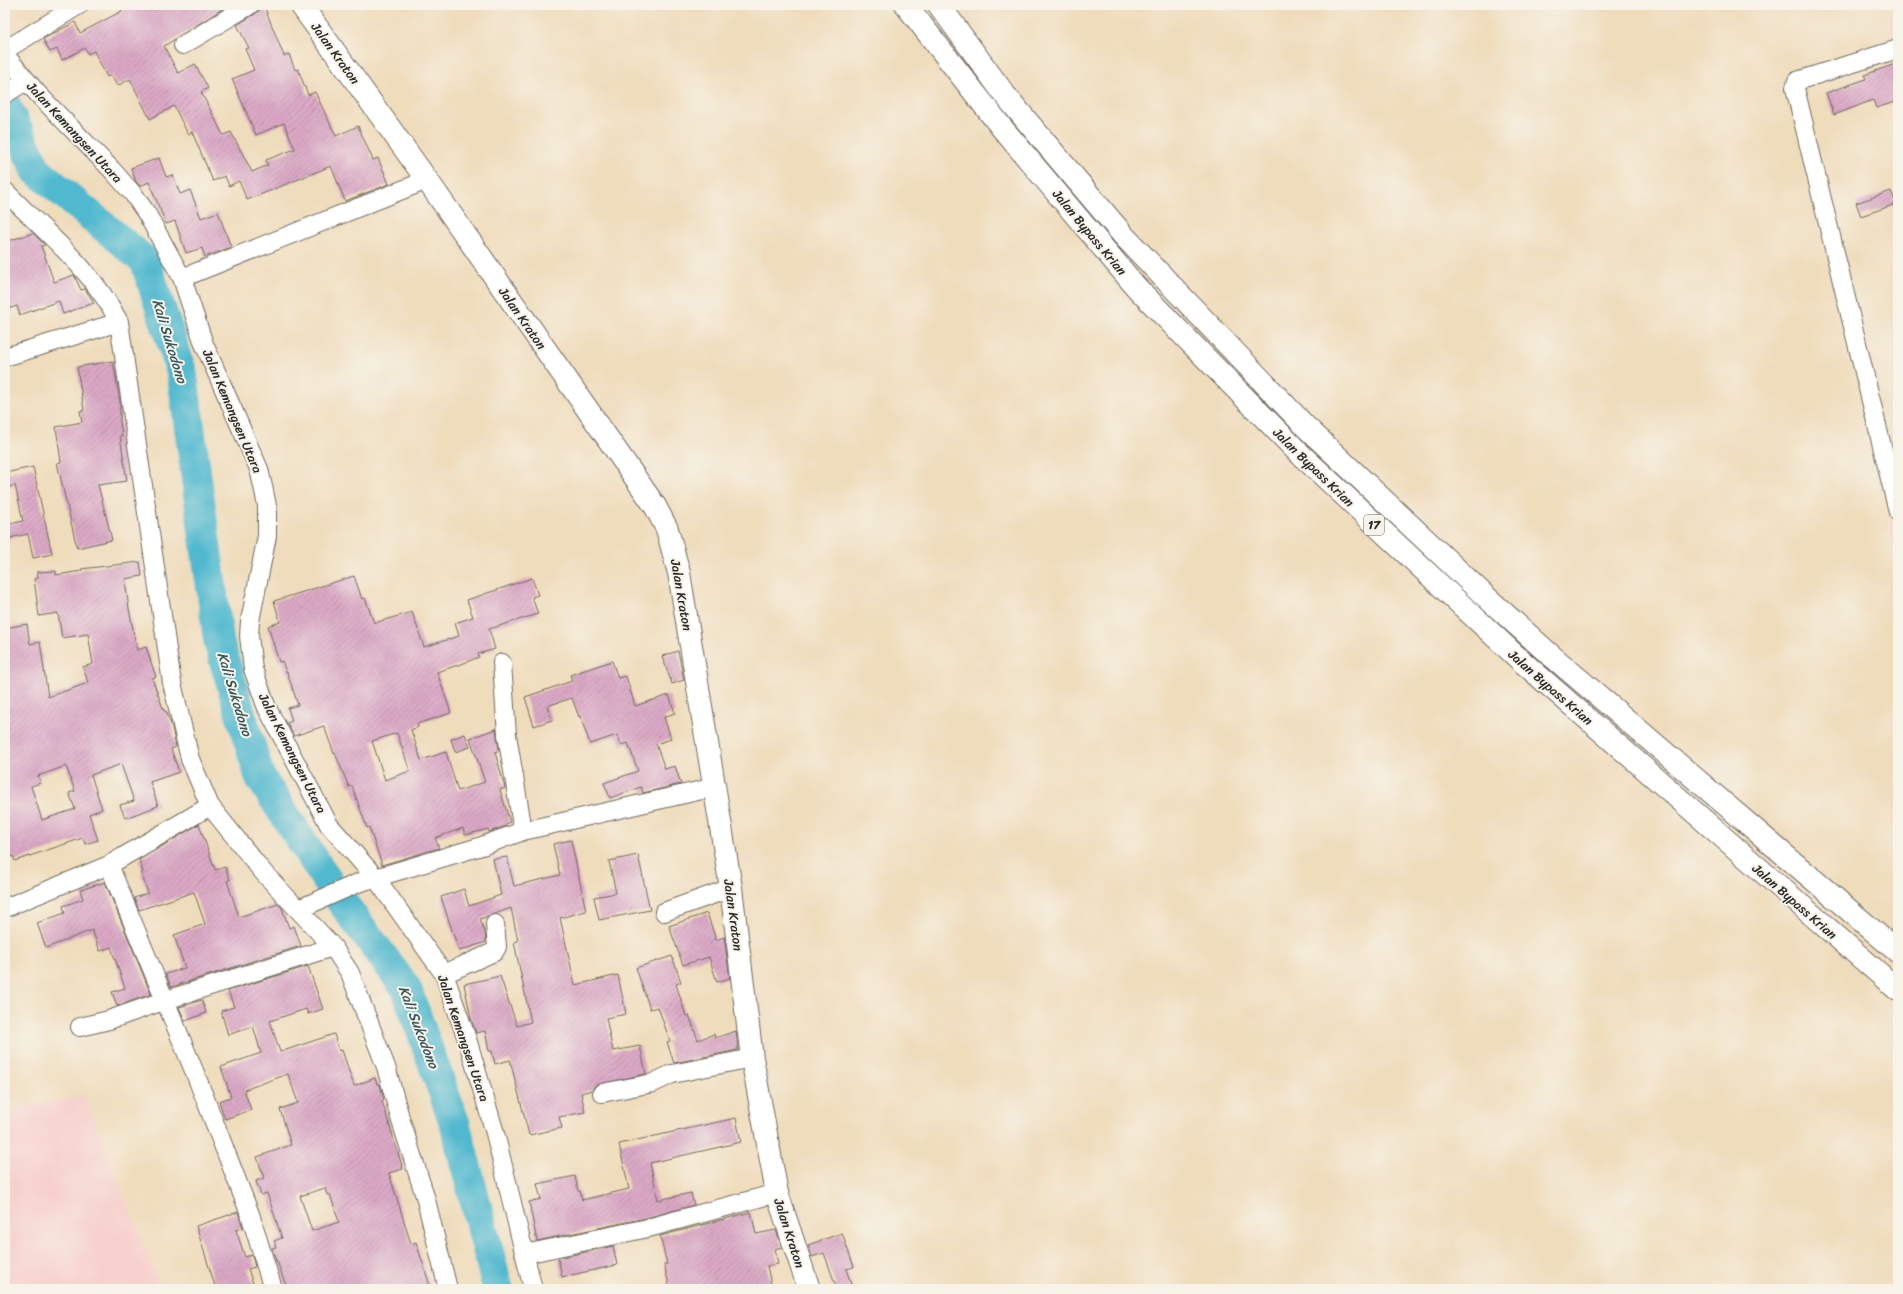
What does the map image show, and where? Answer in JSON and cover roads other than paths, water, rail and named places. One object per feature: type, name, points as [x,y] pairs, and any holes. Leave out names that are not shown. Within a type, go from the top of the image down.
[{"type":"main road","name":"Jalan Bypass Krian","points":[[906,5],[1002,128],[1137,288],[1298,452],[1496,639],[1898,990]]},
{"type":"main road","name":"Jalan Bypass Krian","points":[[939,5],[1005,95],[1124,236],[1306,427],[1484,595],[1546,651],[1898,952]]},
{"type":"main road","name":"Jalan Kraton","points":[[305,6],[655,506],[667,529],[679,573],[715,787],[731,888],[752,1058],[777,1193],[809,1289]]},
{"type":"street","points":[[5,50],[79,5]]},
{"type":"street","points":[[183,45],[250,5]]},
{"type":"street","points":[[1898,49],[1797,81],[1795,88],[1898,512]]},
{"type":"street","name":"Jalan Kemangsen Utara","points":[[5,55],[15,88],[112,170],[134,195],[147,214],[182,278],[204,344],[259,469],[267,506],[266,536],[250,621],[249,636],[253,669],[267,708],[329,825],[367,880],[444,974],[468,1042],[495,1133],[526,1254],[533,1289]]},
{"type":"street","points":[[182,278],[427,180]]},
{"type":"street","points":[[5,191],[71,256],[111,307],[119,322],[172,682],[186,747],[199,783],[210,806],[263,872],[305,907],[343,960],[355,984],[386,1067],[401,1121],[425,1196],[448,1289]]},
{"type":"street","points":[[5,357],[119,322]]},
{"type":"street","points":[[502,663],[507,735],[523,831]]},
{"type":"street","points":[[305,907],[367,880],[482,846],[523,831],[715,787]]},
{"type":"street","points":[[5,908],[110,866],[210,806]]},
{"type":"street","points":[[110,866],[166,1000],[250,1214],[273,1289]]},
{"type":"street","points":[[664,912],[731,888]]},
{"type":"street","points":[[444,974],[494,952],[497,947],[495,924]]},
{"type":"street","points":[[80,1027],[109,1020],[166,1000],[333,947]]},
{"type":"street","points":[[602,1093],[652,1083],[672,1074],[752,1058]]},
{"type":"street","points":[[526,1254],[648,1228],[777,1193]]},
{"type":"waterway","name":"Kali Sukodono","points":[[5,104],[37,171],[145,261],[182,373],[219,643],[260,777],[336,894],[406,988],[455,1124],[498,1289]]}]
